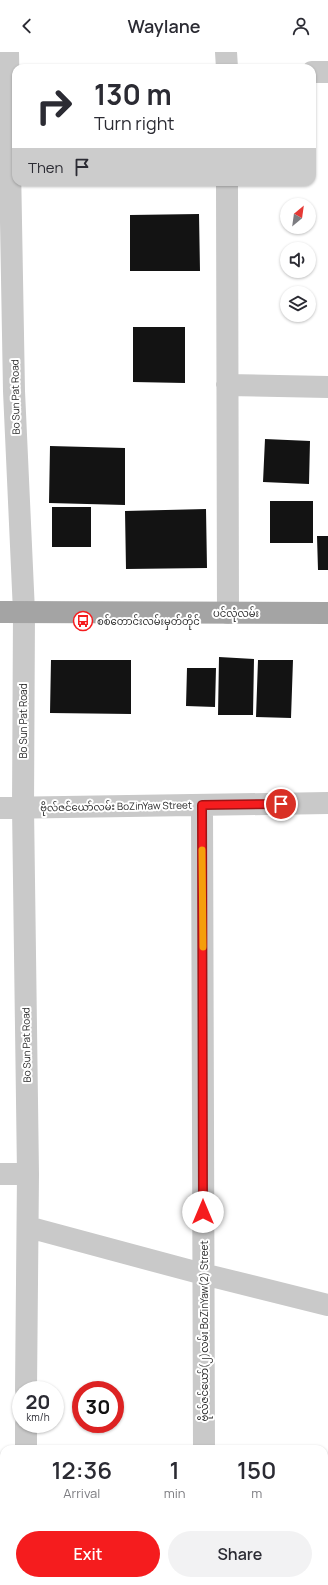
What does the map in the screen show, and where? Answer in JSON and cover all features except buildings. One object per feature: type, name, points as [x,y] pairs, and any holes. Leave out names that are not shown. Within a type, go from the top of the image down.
[{"type":"main road","name":"ပင်လုံလမ်း","points":[[0,612],[328,613]]},
{"type":"street","points":[[226,52],[227,64]]},
{"type":"street","name":"Bo Sun Pat Road","points":[[11,66],[7,338],[14,391],[24,612],[23,807],[28,1174],[26,1381]]},
{"type":"street","points":[[316,72],[328,72]]},
{"type":"street","points":[[227,186],[228,613]]},
{"type":"street","points":[[227,385],[328,387]]},
{"type":"street","name":"ဗိုလ်ဇင်ယော်လမ်း BoZinYaw Street","points":[[0,808],[328,803]]},
{"type":"street","name":"ဗိုလ်ဇင်ယော်(၂)လမ်း BoZinYaw(2) Street","points":[[202,805],[204,1445]]},
{"type":"street","points":[[0,1174],[28,1174]]},
{"type":"street","points":[[28,1227],[203,1274],[328,1305]]},
{"type":"street","points":[[26,1433],[26,1445]]},
{"type":"slow traffic","points":[[202,850],[203,947]]},
{"type":"place","name":"စစ်တောင်းလမ်းမှတ်တိုင်","points":[[83,621]]},
{"type":"route","points":[[203,1212],[202,805],[281,804]]}]
